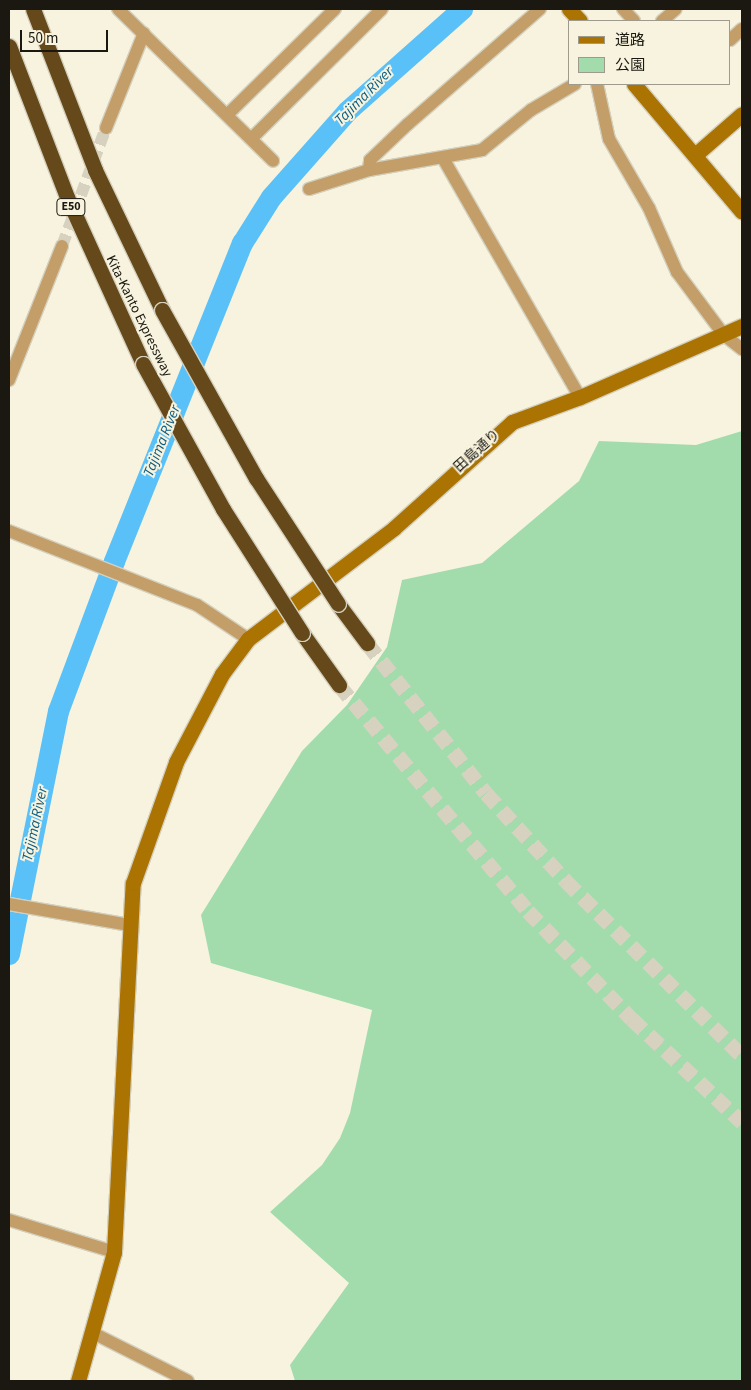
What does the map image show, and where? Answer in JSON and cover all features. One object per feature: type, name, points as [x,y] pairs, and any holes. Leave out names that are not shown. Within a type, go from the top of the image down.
[{"type":"highway","name":"Kita-Kanto Expressway","points":[[33,9],[95,170],[162,310],[251,470],[338,604],[367,643]]},
{"type":"highway","name":"Kita-Kanto Expressway","points":[[9,46],[67,197],[143,364],[223,509],[302,633],[339,686]]},
{"type":"street","points":[[118,9],[228,114],[273,161]]},
{"type":"street","points":[[228,114],[335,9]]},
{"type":"street","points":[[252,138],[382,9]]},
{"type":"street","points":[[369,170],[370,160],[408,124],[540,9]]},
{"type":"street","points":[[570,9],[579,20]]},
{"type":"street","points":[[623,9],[633,20]]},
{"type":"street","points":[[663,20],[676,9]]},
{"type":"street","points":[[731,39],[742,30]]},
{"type":"street","points":[[106,128],[144,33]]},
{"type":"street","points":[[309,188],[369,170],[444,160],[489,147],[531,110],[573,85]]},
{"type":"street","points":[[597,85],[617,156],[639,189],[677,272],[724,335],[742,349]]},
{"type":"street","points":[[635,85],[742,212]]},
{"type":"street","points":[[695,155],[742,114]]},
{"type":"street","points":[[444,160],[580,397]]},
{"type":"street","points":[[9,380],[62,246]]},
{"type":"street","name":"田島通り","points":[[78,1381],[95,1334],[114,1252],[129,925],[138,857],[176,762],[222,674],[248,639],[394,528],[496,433],[524,415],[580,397],[742,326]]},
{"type":"street","points":[[9,531],[197,604],[248,639]]},
{"type":"street","points":[[9,904],[34,910],[129,925]]},
{"type":"street","points":[[9,1220],[114,1252]]},
{"type":"street","points":[[95,1334],[188,1381]]},
{"type":"green space","points":[[742,431],[742,1381],[295,1381],[290,1365],[349,1283],[270,1212],[322,1165],[340,1138],[350,1113],[372,1010],[211,963],[201,915],[302,751],[347,705],[387,647],[402,580],[482,563],[579,481],[599,441],[696,445]]},
{"type":"waterway","name":"Tajima River","points":[[9,954],[58,711],[114,561],[242,243],[271,197],[347,111],[462,9]]},
{"type":"tunnel","points":[[62,246],[106,128]]},
{"type":"tunnel","points":[[367,643],[486,793],[566,881],[742,1056]]},
{"type":"tunnel","points":[[339,685],[528,911],[632,1019],[742,1122]]}]
